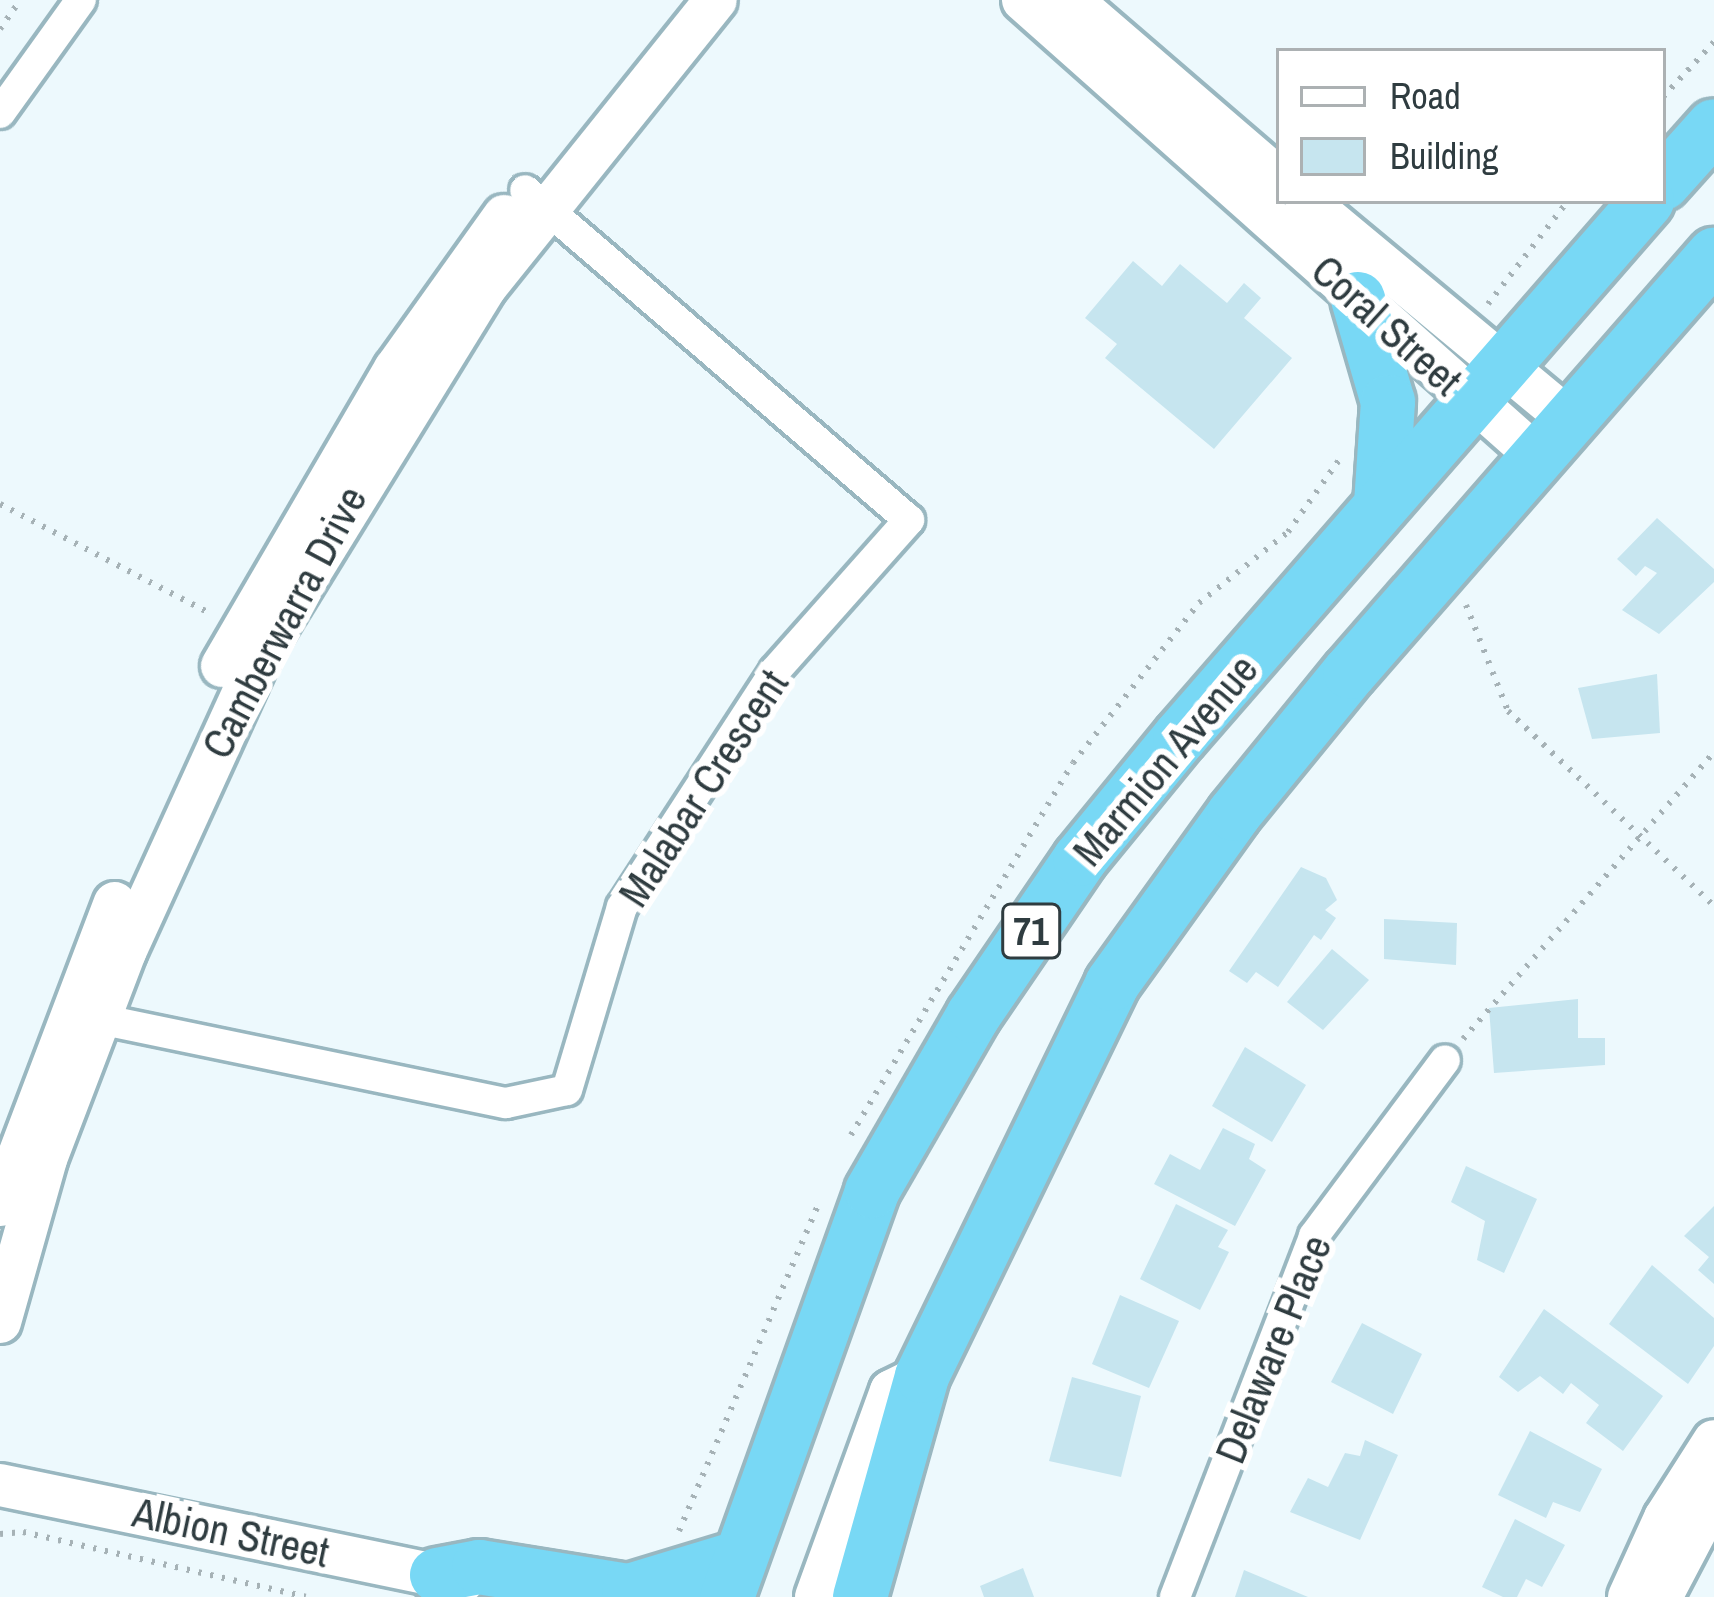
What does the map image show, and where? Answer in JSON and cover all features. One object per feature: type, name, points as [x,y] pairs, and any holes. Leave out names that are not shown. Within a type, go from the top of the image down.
[{"type":"highway","points":[[1666,180],[1714,126]]},
{"type":"highway","name":"Marmion Avenue","points":[[731,1578],[872,1190],[973,1016],[1080,860],[1485,381],[1644,204]]},
{"type":"highway","name":"Marmion Avenue","points":[[860,1597],[922,1376],[1112,984],[1234,814],[1448,557],[1714,255]]},
{"type":"highway","points":[[1358,299],[1388,402],[1381,504]]},
{"type":"highway","points":[[421,1586],[478,1567],[629,1591],[731,1578]]},
{"type":"street","points":[[0,113],[81,0]]},
{"type":"street","name":"Camberwarra Drive","points":[[84,1016],[263,649],[535,199],[678,0]]},
{"type":"street","name":"Camberwarra Drive","points":[[0,1322],[9,1213],[239,631],[394,369],[535,199],[716,0]]},
{"type":"street","name":"Coral Street","points":[[1023,0],[1358,299],[1485,381]]},
{"type":"street","points":[[1071,0],[1276,175]]},
{"type":"street","name":"Malabar Crescent","points":[[84,1016],[506,1103],[567,1090],[622,907],[775,671],[909,520],[535,199]]},
{"type":"street","name":"Coral Street","points":[[1309,204],[1485,381],[1553,438]]},
{"type":"street","name":"Delaware Place","points":[[1175,1597],[1314,1236],[1445,1060]]},
{"type":"street","points":[[816,1597],[891,1391],[922,1376]]},
{"type":"street","points":[[1629,1597],[1665,1518],[1713,1444]]},
{"type":"street","name":"Albion Street","points":[[0,1484],[421,1586]]},
{"type":"street","points":[[1661,1597],[1714,1496]]},
{"type":"street","name":"Albion Street","points":[[0,1514],[421,1586],[532,1597]]},
{"type":"path","points":[[0,29],[20,0]]},
{"type":"path","points":[[1666,94],[1714,42]]},
{"type":"path","points":[[1488,304],[1566,204]]},
{"type":"path","points":[[0,504],[239,631]]},
{"type":"path","points":[[1448,557],[1508,711],[1634,837],[1714,906]]},
{"type":"path","points":[[1445,1060],[1634,837],[1714,752]]},
{"type":"path","points":[[0,1534],[23,1532],[306,1597]]},
{"type":"building","points":[[1133,261],[1162,286],[1180,264],[1227,303],[1244,283],[1261,298],[1244,318],[1292,358],[1214,449],[1105,358],[1117,344],[1085,318]]},
{"type":"building","points":[[1657,518],[1714,569],[1714,582],[1659,634],[1622,610],[1657,573],[1645,566],[1636,576],[1617,559]]},
{"type":"building","points":[[1657,674],[1660,733],[1592,739],[1578,688]]},
{"type":"building","points":[[1301,867],[1326,878],[1337,900],[1325,910],[1336,918],[1321,940],[1314,935],[1278,987],[1256,972],[1247,983],[1229,971]]},
{"type":"building","points":[[1384,919],[1457,923],[1456,965],[1384,959]]},
{"type":"building","points":[[1332,949],[1369,980],[1323,1030],[1287,1002]]},
{"type":"building","points":[[1578,999],[1578,1038],[1605,1038],[1605,1065],[1494,1073],[1489,1008]]},
{"type":"building","points":[[1245,1047],[1306,1085],[1272,1142],[1212,1106]]},
{"type":"building","points":[[1223,1128],[1255,1144],[1249,1159],[1266,1170],[1235,1226],[1154,1184],[1170,1154],[1200,1170]]},
{"type":"building","points":[[1466,1166],[1537,1199],[1504,1273],[1477,1260],[1485,1221],[1451,1202]]},
{"type":"building","points":[[1176,1204],[1228,1230],[1218,1247],[1229,1252],[1200,1310],[1140,1279]]},
{"type":"building","points":[[1714,1206],[1714,1284],[1698,1270],[1709,1257],[1684,1236]]},
{"type":"building","points":[[1652,1265],[1714,1318],[1714,1346],[1688,1384],[1609,1324]]},
{"type":"building","points":[[1120,1295],[1179,1321],[1149,1388],[1092,1364]]},
{"type":"building","points":[[1544,1309],[1663,1396],[1623,1451],[1586,1423],[1599,1405],[1571,1383],[1563,1394],[1540,1376],[1518,1392],[1499,1377]]},
{"type":"building","points":[[1362,1323],[1422,1354],[1393,1414],[1331,1382]]},
{"type":"building","points":[[1072,1377],[1141,1396],[1121,1477],[1049,1461]]},
{"type":"building","points":[[1530,1431],[1602,1469],[1580,1512],[1553,1502],[1546,1518],[1498,1495]]},
{"type":"building","points":[[1365,1440],[1398,1455],[1360,1540],[1290,1512],[1308,1478],[1328,1487],[1345,1453],[1360,1456]]},
{"type":"building","points":[[1515,1519],[1565,1545],[1542,1587],[1526,1579],[1517,1597],[1503,1597],[1482,1587]]},
{"type":"building","points":[[1023,1568],[1034,1597],[984,1597],[980,1586]]},
{"type":"building","points":[[1244,1570],[1308,1597],[1235,1597]]}]
